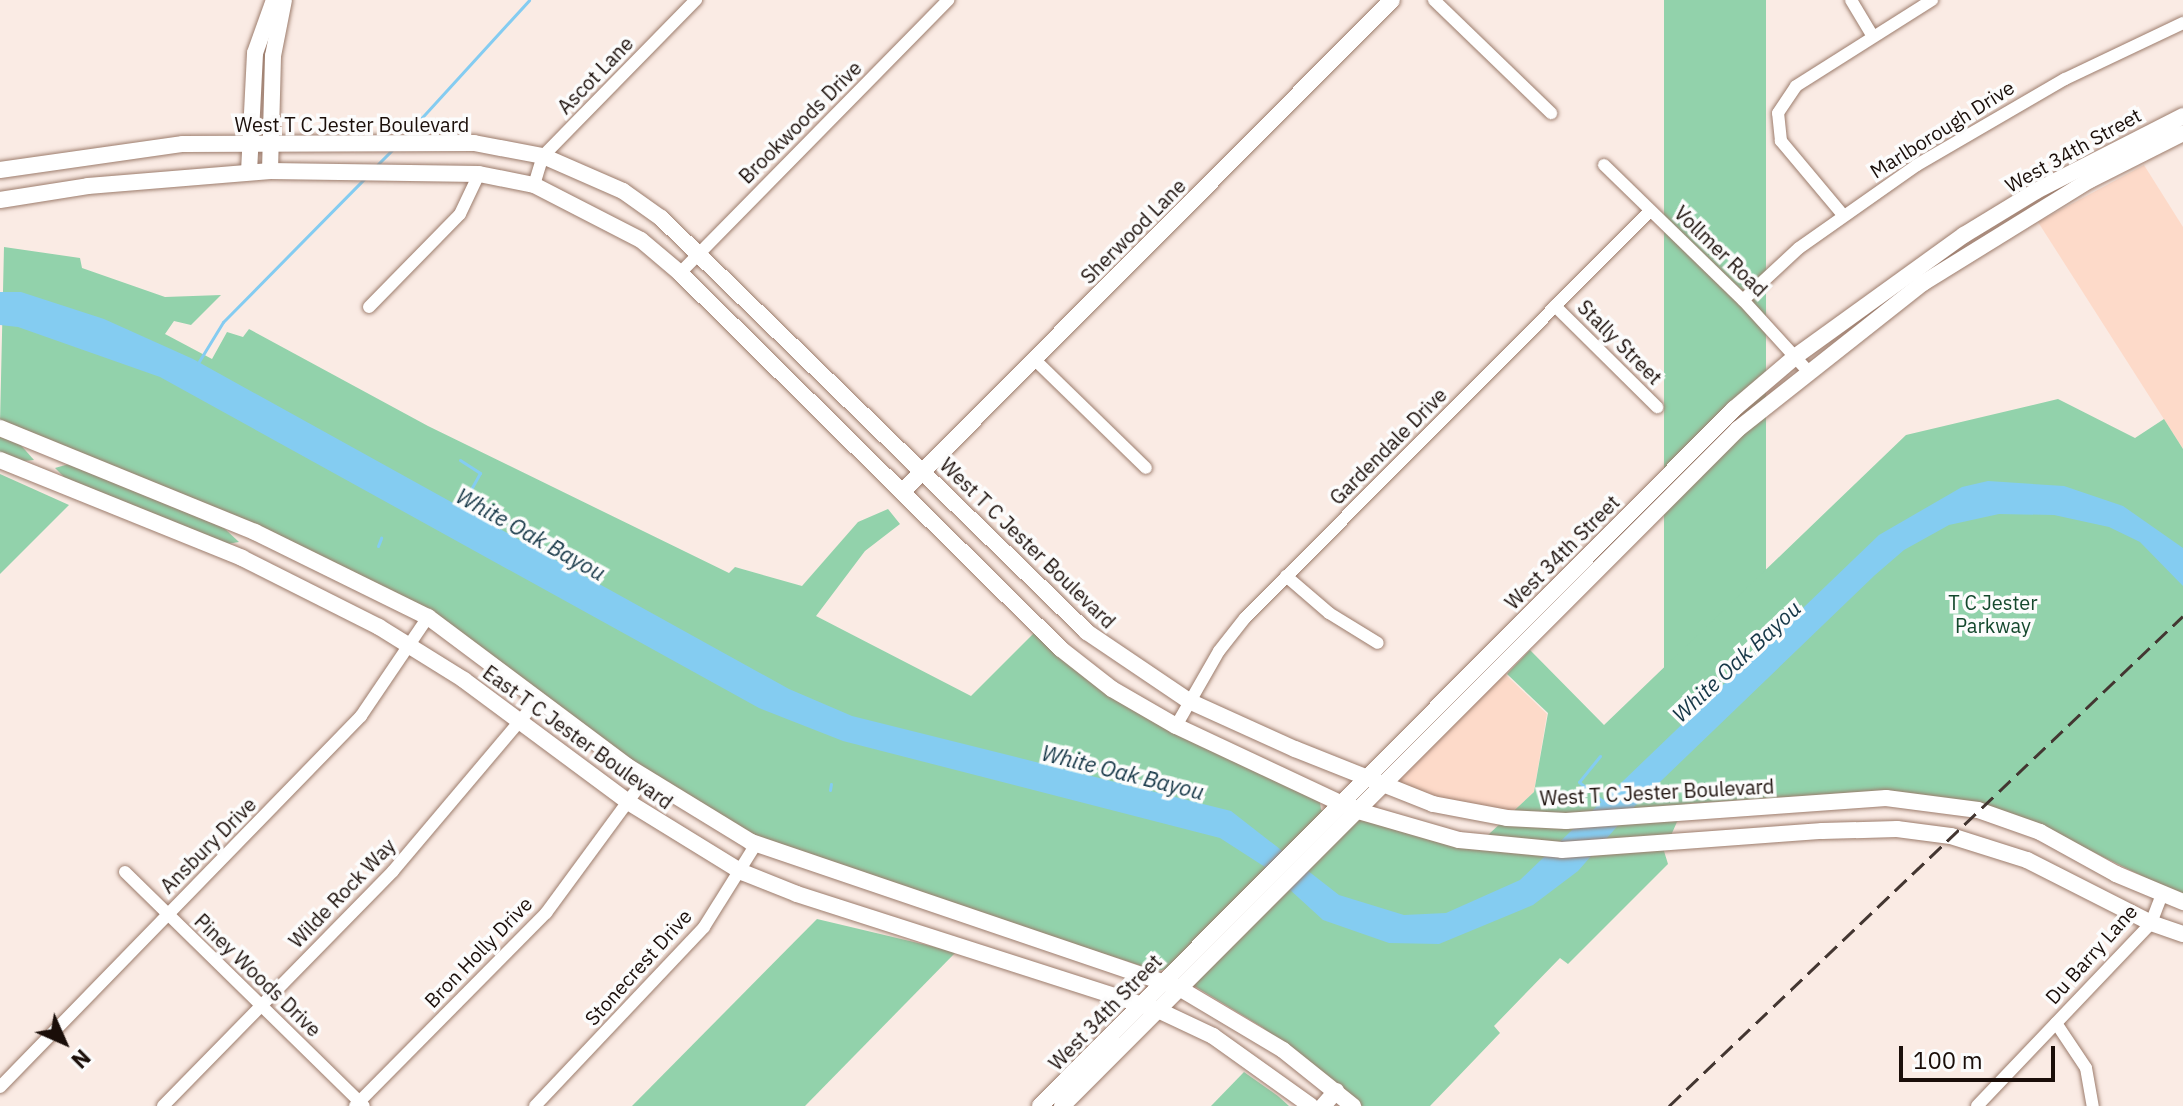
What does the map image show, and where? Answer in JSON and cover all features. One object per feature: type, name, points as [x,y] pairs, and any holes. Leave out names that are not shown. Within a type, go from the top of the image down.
[{"type":"main road","points":[[249,172],[255,53],[274,0]]},
{"type":"main road","points":[[270,171],[273,56],[284,0]]},
{"type":"main road","name":"Sherwood Lane","points":[[902,492],[1392,0]]},
{"type":"main road","name":"West 34th Street","points":[[1918,276],[2048,204],[2183,116]]},
{"type":"main road","name":"West 34th Street","points":[[1321,832],[1339,802],[1362,777],[1678,463],[1801,363],[2036,191],[2149,140],[2183,133]]},
{"type":"main road","name":"West T C Jester Boulevard","points":[[0,170],[183,144],[474,143],[543,156],[623,191],[700,252],[1087,632],[1189,701],[1380,785],[1433,804],[1507,818],[1566,821],[1822,801],[1886,798],[1932,803],[1978,810],[2040,832],[2162,895],[2183,902]]},
{"type":"main road","points":[[84,156],[88,186]]},
{"type":"main road","points":[[0,200],[88,186],[270,171],[479,174],[534,185],[595,212],[641,240],[680,273],[1061,649],[1112,689],[1176,726],[1355,810],[1459,840],[1530,848],[1632,847],[1822,831],[1897,829],[1951,836],[2027,860],[2151,923],[2183,934]]},
{"type":"main road","points":[[2036,191],[2048,204]]},
{"type":"main road","name":"West 34th Street","points":[[1040,1106],[1140,1006],[1171,984],[1321,832],[1355,810],[1801,363]]},
{"type":"main road","name":"East T C Jester Boulevard","points":[[0,428],[255,532],[428,617],[645,778],[756,844],[1171,984],[1268,1040],[1336,1091]]},
{"type":"main road","points":[[38,474],[49,447]]},
{"type":"main road","name":"East T C Jester Boulevard","points":[[0,460],[242,558],[410,646],[520,721],[628,802],[742,872],[1158,1010],[1213,1036],[1311,1106]]},
{"type":"main road","points":[[242,558],[255,532]]},
{"type":"main road","points":[[1822,801],[1822,831]]},
{"type":"main road","points":[[1504,845],[1507,818]]},
{"type":"main road","points":[[2027,860],[2040,832]]},
{"type":"main road","points":[[943,939],[954,912]]},
{"type":"main road","name":"West 34th Street","points":[[1062,1106],[1158,1010],[1171,984]]},
{"type":"main road","points":[[1323,1106],[1336,1091],[1353,1106]]},
{"type":"street","name":"Ascot Lane","points":[[534,185],[543,156],[696,0]]},
{"type":"street","name":"Brookwoods Drive","points":[[680,273],[948,0]]},
{"type":"street","points":[[1434,0],[1551,113]]},
{"type":"street","points":[[1851,0],[1872,35]]},
{"type":"street","points":[[1843,215],[1781,141],[1778,113],[1796,86],[1872,35],[1932,0]]},
{"type":"street","name":"Marlborough Drive","points":[[1743,300],[1843,215],[1992,119],[2183,23]]},
{"type":"street","name":"Vollmer Road","points":[[1604,165],[1743,300],[1801,363]]},
{"type":"street","points":[[369,307],[460,214],[479,174]]},
{"type":"street","name":"Gardendale Drive","points":[[1176,726],[1219,651],[1286,576],[1650,211]]},
{"type":"street","name":"Stally Street","points":[[1555,306],[1657,407]]},
{"type":"street","points":[[1034,359],[1146,468]]},
{"type":"street","points":[[1286,576],[1329,613],[1378,643]]},
{"type":"street","name":"Ansbury Drive","points":[[0,1087],[361,716],[428,617]]},
{"type":"street","name":"Wilde Rock Way","points":[[163,1106],[393,871],[539,698]]},
{"type":"street","name":"Bron Holly Drive","points":[[360,1105],[546,913],[645,778]]},
{"type":"street","name":"Stonecrest Drive","points":[[535,1106],[668,969],[742,872],[756,844]]},
{"type":"street","name":"Piney Woods Drive","points":[[125,872],[360,1105]]},
{"type":"street","name":"Du Barry Lane","points":[[1977,1106],[2151,923],[2162,895]]},
{"type":"street","points":[[2056,1023],[2086,1068],[2093,1106]]},
{"type":"shaded area","points":[[2144,165],[2183,227],[2183,449],[2038,222]]},
{"type":"shaded area","points":[[1503,672],[1547,714],[1534,792],[1511,814],[1449,802],[1402,785],[1400,778]]},
{"type":"green space","points":[[1664,0],[1766,0],[1766,749],[1664,749]]},
{"type":"green space","name":"T C Jester Parkway","points":[[4,247],[80,258],[82,268],[165,297],[221,295],[191,325],[174,321],[165,334],[212,359],[227,332],[243,337],[249,329],[428,426],[729,573],[735,567],[802,586],[858,522],[888,509],[900,524],[865,551],[816,616],[971,696],[1035,632],[1068,662],[1320,802],[1321,810],[1474,848],[1534,792],[1548,713],[1507,674],[1530,650],[1604,725],[1906,435],[2058,399],[2135,438],[2164,419],[2183,449],[2183,896],[2042,827],[1861,792],[1685,804],[1664,851],[1668,864],[1568,964],[1560,958],[1494,1026],[1500,1033],[1430,1106],[1362,1106],[1262,1027],[1166,969],[1157,971],[771,846],[647,773],[451,630],[0,423]]},
{"type":"green space","points":[[0,437],[18,442],[34,460],[15,462],[0,456]]},
{"type":"green space","points":[[69,464],[224,528],[239,542],[227,544],[65,478],[55,468]]},
{"type":"green space","points":[[0,474],[69,505],[0,574]]},
{"type":"green space","points":[[817,919],[956,952],[805,1106],[632,1106]]},
{"type":"green space","points":[[1244,1072],[1278,1096],[1289,1106],[1211,1106]]},
{"type":"water","points":[[0,292],[21,292],[104,319],[193,359],[789,689],[852,716],[1231,811],[1339,895],[1404,915],[1446,913],[1520,880],[1879,535],[1962,487],[1988,481],[2064,486],[2123,506],[2183,548],[2183,586],[2140,542],[2109,527],[2054,515],[1999,514],[1949,525],[1904,550],[1875,575],[1635,806],[1578,871],[1533,905],[1439,944],[1389,943],[1323,920],[1265,867],[1220,838],[843,741],[759,708],[160,377],[18,327],[0,325]]},
{"type":"waterway","points":[[405,136],[529,0]]},
{"type":"waterway","points":[[377,165],[392,150]]},
{"type":"waterway","points":[[198,363],[223,322],[364,179]]},
{"type":"waterway","name":"White Oak Bayou","points":[[460,460],[480,473],[461,507]]},
{"type":"waterway","points":[[378,546],[381,538]]},
{"type":"waterway","points":[[1600,756],[1579,782],[1606,804]]},
{"type":"waterway","points":[[830,790],[831,784]]},
{"type":"railway","points":[[1669,1106],[2183,616]]}]
